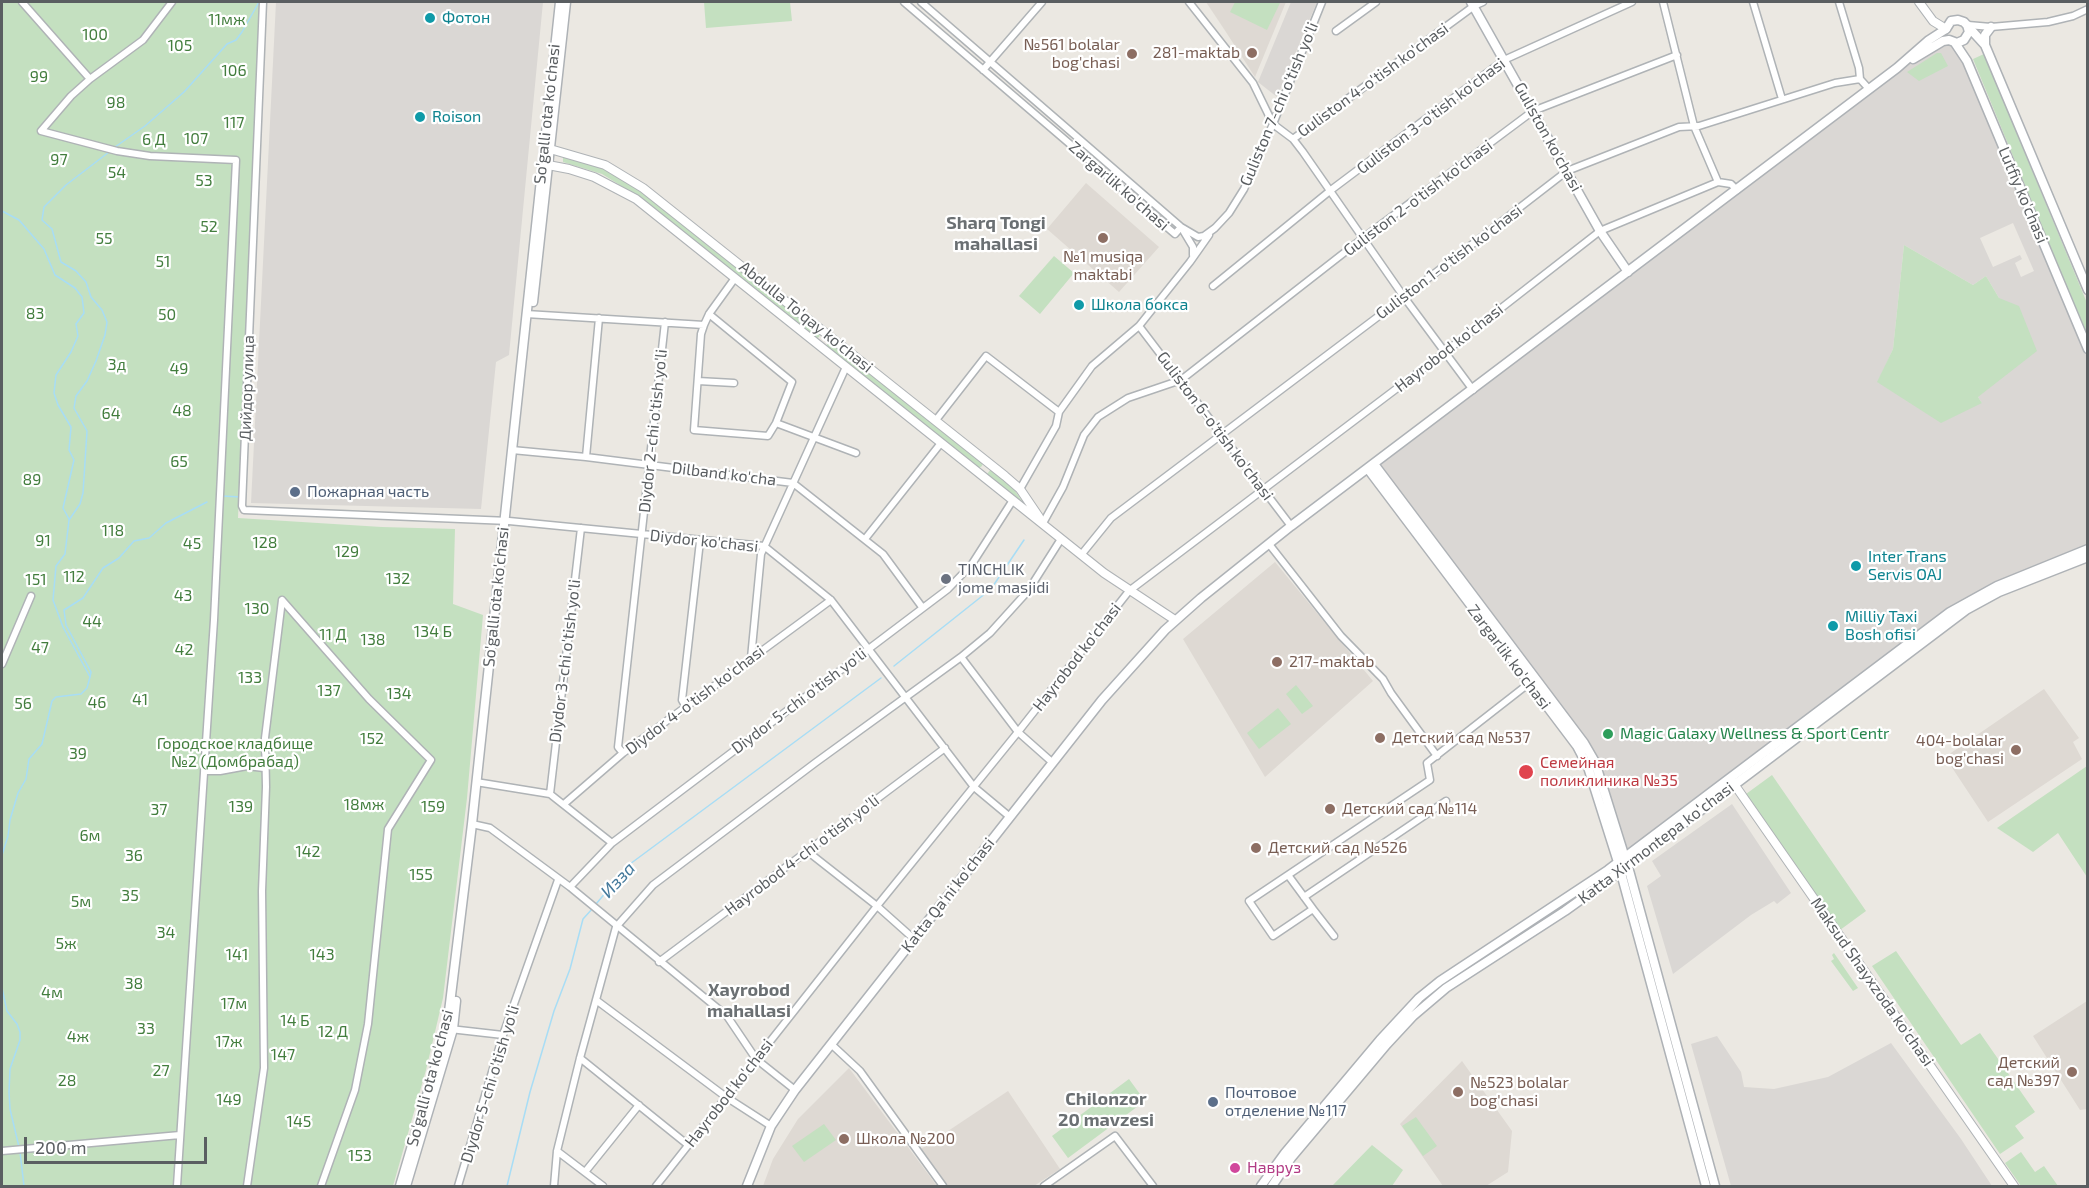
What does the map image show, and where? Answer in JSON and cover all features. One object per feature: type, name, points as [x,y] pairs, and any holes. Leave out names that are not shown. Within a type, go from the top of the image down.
[{"type":"main road","name":"So'galli ota ko'chasi","points":[[547,149],[560,2]]},
{"type":"main road","name":"So'galli ota ko'chasi","points":[[406,1186],[450,1029],[545,164],[566,2]]},
{"type":"main road","name":"Guliston ko'chasi","points":[[1472,4],[1600,231],[1628,272]]},
{"type":"main road","points":[[1960,20],[1967,24],[1969,32],[1966,39],[1961,42],[1938,44],[1897,68],[1946,29],[1950,22],[1960,20]]},
{"type":"main road","name":"Lutfiy ko'chasi","points":[[1967,24],[1985,45],[2088,290]]},
{"type":"main road","points":[[1985,45],[1984,35],[1991,27]]},
{"type":"main road","points":[[1946,29],[1952,41]]},
{"type":"main road","name":"Lutfiy ko'chasi","points":[[1952,41],[1967,61],[2088,349]]},
{"type":"main road","name":"Katta Qa'ni ko'chasi","points":[[747,1186],[771,1126],[795,1090],[1053,762],[1131,666],[1175,620],[1291,526],[1897,68]]},
{"type":"main road","name":"Zargarlik ko'chasi","points":[[1371,466],[1532,681],[1585,761],[1623,864],[1714,1186]]},
{"type":"main road","name":"Katta Xirmontepa koʻchasi","points":[[1272,1186],[1291,1158],[1387,1044],[1424,1005],[1467,972],[1565,911],[1962,604],[1996,586],[2088,549]]},
{"type":"main road","name":"Katta Xirmontepa koʻchasi","points":[[1732,781],[1966,610],[1999,592],[2088,557]]},
{"type":"main road","name":"Zargarlik ko'chasi","points":[[1623,864],[1706,1186]]},
{"type":"main road","name":"Katta Xirmontepa koʻchasi","points":[[1262,1186],[1285,1153],[1406,1011],[1440,981],[1623,864]]},
{"type":"main road","name":"So'galli ota ko'chasi","points":[[400,1186],[450,1029]]},
{"type":"street","points":[[22,2],[90,79]]},
{"type":"street","points":[[172,2],[143,40],[90,79],[71,96],[41,131],[117,151],[150,156],[236,160],[214,610],[177,1186]]},
{"type":"street","name":"Дийдор улица","points":[[263,2],[242,506],[244,510],[250,511],[506,521]]},
{"type":"street","name":"Zargarlik ko'chasi","points":[[904,2],[1175,234],[1180,227],[921,2]]},
{"type":"street","points":[[983,70],[1042,2]]},
{"type":"street","points":[[1189,2],[1253,83],[1273,124],[1293,140],[1331,190],[1404,297],[1473,390]]},
{"type":"street","name":"Guliston 7-chi o'tish yo'li","points":[[1020,489],[1056,426],[1059,412],[1092,366],[1139,326],[1238,200],[1252,174],[1322,2]]},
{"type":"street","points":[[1336,31],[1376,2]]},
{"type":"street","name":"Guliston 4-o'tish ko'chasi","points":[[1293,140],[1472,4],[1483,2]]},
{"type":"street","name":"Guliston 3-o'tish ko'chasi","points":[[1213,285],[1331,190],[1504,60],[1632,2]]},
{"type":"street","points":[[1663,2],[1694,126],[1718,182],[1731,184],[1737,190]]},
{"type":"street","points":[[1753,2],[1782,99]]},
{"type":"street","points":[[1839,2],[1860,68],[1860,79],[1869,89]]},
{"type":"street","points":[[1923,3],[1933,21],[1935,36]]},
{"type":"street","points":[[1967,24],[1991,27],[2056,20],[2088,9]]},
{"type":"street","points":[[1933,21],[1946,29]]},
{"type":"street","points":[[1966,39],[1991,27]]},
{"type":"street","name":"Guliston 2-o'tish ko'chasi","points":[[1043,523],[1063,487],[1084,435],[1098,417],[1128,398],[1181,380],[1363,238],[1533,111],[1677,55]]},
{"type":"street","name":"Guliston 1-o'tish ko'chasi","points":[[1081,555],[1111,518],[1567,171],[1679,127],[1694,126],[1835,83],[1860,79]]},
{"type":"street","name":"Abdulla To'qay ko'chasi","points":[[547,149],[605,165],[632,180],[989,463],[1020,489],[1043,523]]},
{"type":"street","points":[[560,167],[558,158],[563,152]]},
{"type":"street","name":"Abdulla To'qay ko'chasi","points":[[545,164],[594,177],[627,194],[1081,555],[1129,591],[1175,620]]},
{"type":"street","name":"Hayrobod ko'chasi","points":[[656,1186],[1129,591],[1600,231],[1718,182]]},
{"type":"street","points":[[1180,227],[1198,237],[1211,232]]},
{"type":"street","points":[[1180,227],[1194,250],[1190,262]]},
{"type":"street","points":[[709,314],[792,382],[776,423],[768,436],[694,430],[701,334],[709,314],[735,278]]},
{"type":"street","points":[[529,314],[704,325]]},
{"type":"street","points":[[586,457],[599,318]]},
{"type":"street","name":"Diydor 2-chi o'tish yo'li","points":[[623,753],[618,747],[665,322]]},
{"type":"street","name":"Guliston 6-o'tish ko'chasi","points":[[1139,326],[1291,526]]},
{"type":"street","points":[[819,346],[829,334]]},
{"type":"street","points":[[936,420],[986,356],[1059,412]]},
{"type":"street","points":[[751,658],[761,554],[846,367]]},
{"type":"street","points":[[698,381],[734,383]]},
{"type":"street","points":[[776,423],[856,453]]},
{"type":"street","points":[[866,539],[941,443]]},
{"type":"street","name":"Dilband ko'cha","points":[[514,450],[793,483],[882,554],[922,607]]},
{"type":"street","points":[[980,475],[987,470],[989,463]]},
{"type":"street","name":"Diydor 5-chi o'tish yo'li","points":[[570,887],[612,843],[948,589],[972,564],[1013,501]]},
{"type":"street","name":"Diydor ko'chasi","points":[[506,521],[764,546],[831,600],[974,787],[1010,818]]},
{"type":"street","name":"Diydor 3-chi o'tish yo'li","points":[[550,794],[581,528]]},
{"type":"street","points":[[554,1186],[557,1151],[616,927],[653,885],[815,763],[962,657],[990,633],[1028,591],[1061,538]]},
{"type":"street","points":[[686,707],[682,700],[700,541]]},
{"type":"street","points":[[1269,544],[1341,636],[1383,679],[1437,756]]},
{"type":"street","points":[[2,664],[31,596]]},
{"type":"street","points":[[247,1186],[264,1068],[262,845],[266,787],[265,738],[282,600],[369,699],[432,760],[388,828],[368,1024],[355,1090],[321,1186]]},
{"type":"street","name":"Diydor 4-o'tish ko'chasi","points":[[564,804],[623,753],[831,600]]},
{"type":"street","points":[[962,657],[1018,732],[1053,762]]},
{"type":"street","points":[[1313,909],[1273,936],[1249,901],[1430,780],[1427,763],[1532,681]]},
{"type":"street","name":"Hayrobod 4-chi o'tish yo'li","points":[[659,962],[945,748]]},
{"type":"street","points":[[204,771],[220,771],[247,766],[264,768]]},
{"type":"street","name":"Maksud Shayxzoda ko'chasi","points":[[1732,781],[2014,1186]]},
{"type":"street","points":[[478,782],[550,794],[612,843]]},
{"type":"street","points":[[1304,897],[1446,801]]},
{"type":"street","points":[[474,824],[490,828],[570,887],[727,1016],[756,1059],[795,1090]]},
{"type":"street","points":[[807,851],[877,906],[914,939]]},
{"type":"street","points":[[1288,875],[1334,936]]},
{"type":"street","name":"Diydor 5-chi o'tish yo'li","points":[[458,1186],[503,1035],[558,880]]},
{"type":"street","points":[[596,1000],[726,1097],[771,1126]]},
{"type":"street","points":[[450,1029],[503,1035]]},
{"type":"street","points":[[831,1044],[860,1071],[943,1186]]},
{"type":"street","points":[[580,1058],[688,1145]]},
{"type":"street","points":[[585,1172],[639,1106]]},
{"type":"street","points":[[2,1151],[180,1135]]},
{"type":"street","points":[[1044,1186],[1115,1136],[1153,1186]]},
{"type":"street","points":[[557,1151],[603,1186]]},
{"type":"shaded area","points":[[276,2],[543,2],[509,355],[496,362],[481,509],[251,503]]},
{"type":"shaded area","name":"281-maktab","points":[[1206,2],[1286,2],[1255,77],[1224,29]]},
{"type":"shaded area","points":[[1291,2],[1317,2],[1277,97],[1258,82]]},
{"type":"shaded area","points":[[1943,41],[1955,43],[2087,349],[2087,549],[1997,586],[1625,856],[1598,770],[1374,464],[1897,68]],"holes":[[[2013,223],[2034,271],[2021,277],[2015,263],[2022,259],[2020,255],[1993,267],[1980,238]],[[1904,245],[1973,285],[1986,276],[1999,298],[1978,397],[1982,403],[1878,382],[1893,349]]]},
{"type":"shaded area","name":"№1 musiqa maktabi","points":[[1086,183],[1159,247],[1119,292],[1047,229]]},
{"type":"shaded area","name":"217-maktab","points":[[1275,562],[1373,681],[1265,777],[1183,639]]},
{"type":"shaded area","name":"404-bolalar bog'chasi","points":[[2044,689],[2079,738],[2073,742],[2082,759],[1988,822],[1945,757]]},
{"type":"shaded area","points":[[1732,804],[1791,893],[1777,904],[1774,901],[1751,915],[1673,974],[1647,886],[1661,876],[1652,861]]},
{"type":"shaded area","name":"Детский сад №397","points":[[2087,1001],[2087,1109],[2080,1110],[2033,1036]]},
{"type":"shaded area","points":[[1717,1036],[1741,1072],[1744,1087],[1774,1089],[1828,1077],[1891,1043],[1992,1186],[1731,1186],[1691,1044]]},
{"type":"shaded area","name":"№523 bolalar bog'chasi","points":[[1462,1061],[1512,1131],[1508,1172],[1486,1186],[1443,1186],[1400,1124]]},
{"type":"shaded area","name":"Школа №200","points":[[849,1068],[937,1186],[763,1186],[773,1159],[798,1119]]},
{"type":"shaded area","points":[[1008,1091],[1060,1169],[1034,1186],[946,1186],[921,1149]]},
{"type":"green space","name":"Городское кладбище №2 (Домбрабад)","points":[[2,2],[258,2],[260,7],[238,518],[455,529],[453,604],[483,615],[467,798],[443,998],[426,1070],[393,1186],[2,1186]]},
{"type":"green space","points":[[704,2],[790,2],[792,21],[706,28]]},
{"type":"green space","points":[[1235,2],[1280,3],[1267,30],[1230,12]]},
{"type":"green space","points":[[1937,53],[1941,53],[1948,66],[1919,81],[1907,72]]},
{"type":"green space","points":[[1984,54],[2087,303],[2087,336],[1973,59]]},
{"type":"green space","points":[[563,156],[616,174],[651,198],[820,334],[819,337],[816,339],[631,192],[602,174],[563,162]]},
{"type":"green space","points":[[1904,245],[1973,285],[1986,276],[1999,298],[2019,306],[2037,351],[1978,397],[1982,403],[1941,423],[1877,382],[1893,349]]},
{"type":"green space","points":[[1054,256],[1074,273],[1040,314],[1019,296]]},
{"type":"green space","points":[[830,341],[983,462],[982,466],[979,468],[826,346]]},
{"type":"green space","points":[[991,469],[1010,484],[1025,505],[987,474]]},
{"type":"green space","points":[[1296,685],[1313,706],[1302,714],[1286,694]]},
{"type":"green space","points":[[1278,708],[1291,724],[1259,749],[1247,733]]},
{"type":"green space","points":[[2087,766],[2087,877],[2058,833],[2033,852],[1997,828]]},
{"type":"green space","points":[[1772,775],[1866,911],[1840,930],[1746,794]]},
{"type":"green space","points":[[1896,951],[1961,1045],[1980,1033],[2035,1112],[2015,1126],[2024,1138],[2000,1154],[1872,966]]},
{"type":"green space","points":[[1834,953],[1858,988],[1853,991],[1831,961],[1834,959],[1832,955]]},
{"type":"green space","points":[[1129,1079],[1145,1101],[1068,1158],[1052,1136]]},
{"type":"green space","points":[[1416,1117],[1437,1146],[1423,1156],[1402,1126]]},
{"type":"green space","points":[[824,1124],[836,1140],[804,1162],[792,1146]]},
{"type":"green space","points":[[1372,1145],[1403,1170],[1392,1186],[1332,1186]]},
{"type":"green space","points":[[2021,1152],[2035,1172],[2044,1166],[2058,1186],[2021,1186],[2005,1163]]},
{"type":"waterway","points":[[115,147],[145,126],[184,92],[227,44],[236,40],[259,2]]},
{"type":"waterway","points":[[90,677],[63,627],[53,600],[56,566],[65,554],[69,520],[80,504],[83,493],[87,431],[74,408],[76,396],[87,381],[96,361],[107,322],[102,310],[91,297],[86,282],[76,271],[61,262],[52,229],[42,220],[44,207],[66,185],[109,152]]},
{"type":"waterway","points":[[2,211],[19,220],[44,249],[55,275],[75,288],[82,297],[84,313],[76,324],[78,336],[56,375],[54,393],[71,427],[69,450],[74,460],[63,508],[69,519]]},
{"type":"waterway","points":[[222,496],[241,497]]},
{"type":"waterway","points":[[2,855],[18,793],[26,779],[29,759],[42,744],[52,701],[56,697],[81,694],[87,688],[90,677],[91,672],[66,625],[64,610],[83,598],[103,568],[119,558],[134,541],[149,538],[166,523],[207,502]]},
{"type":"waterway","name":"Изза","points":[[894,666],[991,589],[1024,540]]},
{"type":"waterway","name":"Изза","points":[[596,904],[630,864],[881,678]]},
{"type":"waterway","name":"Изза","points":[[507,1186],[530,1092],[554,1011],[570,969],[583,919],[593,908]]},
{"type":"waterway","points":[[2,988],[7,1011],[20,1032],[20,1040],[10,1069],[9,1092],[10,1109],[19,1147]]},
{"type":"waterway","points":[[20,1152],[24,1186]]},
{"type":"place","name":"Фотон","points":[[430,18]]},
{"type":"place","name":"281-maktab","points":[[1252,53]]},
{"type":"place","name":"№561 bolalar bog'chasi","points":[[1132,54]]},
{"type":"place","name":"Roison","points":[[420,117]]},
{"type":"place","name":"№1 musiqa maktabi","points":[[1103,238]]},
{"type":"place","name":"Школа бокса","points":[[1079,305]]},
{"type":"place","name":"Пожарная часть","points":[[295,492]]},
{"type":"place","name":"Inter Trans Servis OAJ","points":[[1856,566]]},
{"type":"place","name":"TINCHLIK jome masjidi","points":[[946,579]]},
{"type":"place","name":"Milliy Taxi Bosh ofisi","points":[[1833,626]]},
{"type":"place","name":"217-maktab","points":[[1277,662]]},
{"type":"place","name":"Magic Galaxy Wellness & Sport Centr","points":[[1608,734]]},
{"type":"place","name":"Детский сад №537","points":[[1380,738]]},
{"type":"place","name":"404-bolalar bog'chasi","points":[[2016,750]]},
{"type":"place","name":"Семейная поликлиника №35","points":[[1526,772]]},
{"type":"place","name":"Детский сад №114","points":[[1330,809]]},
{"type":"place","name":"Детский сад №526","points":[[1256,848]]},
{"type":"place","name":"Детский сад №397","points":[[2072,1072]]},
{"type":"place","name":"№523 bolalar bog'chasi","points":[[1458,1092]]},
{"type":"place","name":"Почтовое отделение №117","points":[[1213,1102]]},
{"type":"place","name":"Школа №200","points":[[844,1139]]},
{"type":"place","name":"Навруз","points":[[1235,1168]]},
{"type":"district","name":"Sharq Tongi mahallasi","points":[[996,233]]},
{"type":"district","name":"Xayrobod mahallasi","points":[[749,1000]]},
{"type":"district","name":"Chilonzor 20 mavzesi","points":[[1106,1109]]},
{"type":"park label","name":"11мж","points":[[227,20]]},
{"type":"park label","name":"100","points":[[95,35]]},
{"type":"park label","name":"105","points":[[180,46]]},
{"type":"park label","name":"106","points":[[234,71]]},
{"type":"park label","name":"99","points":[[39,77]]},
{"type":"park label","name":"98","points":[[116,103]]},
{"type":"park label","name":"117","points":[[234,123]]},
{"type":"park label","name":"107","points":[[196,139]]},
{"type":"park label","name":"6 Д","points":[[154,140]]},
{"type":"park label","name":"97","points":[[59,160]]},
{"type":"park label","name":"54","points":[[117,173]]},
{"type":"park label","name":"53","points":[[204,181]]},
{"type":"park label","name":"52","points":[[209,227]]},
{"type":"park label","name":"55","points":[[104,239]]},
{"type":"park label","name":"51","points":[[163,262]]},
{"type":"park label","name":"83","points":[[35,314]]},
{"type":"park label","name":"50","points":[[167,315]]},
{"type":"park label","name":"3д","points":[[117,365]]},
{"type":"park label","name":"49","points":[[179,369]]},
{"type":"park label","name":"48","points":[[182,411]]},
{"type":"park label","name":"64","points":[[111,414]]},
{"type":"park label","name":"65","points":[[179,462]]},
{"type":"park label","name":"89","points":[[32,480]]},
{"type":"park label","name":"118","points":[[113,531]]},
{"type":"park label","name":"91","points":[[43,541]]},
{"type":"park label","name":"128","points":[[265,543]]},
{"type":"park label","name":"45","points":[[192,544]]},
{"type":"park label","name":"129","points":[[347,552]]},
{"type":"park label","name":"112","points":[[74,577]]},
{"type":"park label","name":"132","points":[[398,579]]},
{"type":"park label","name":"151","points":[[36,580]]},
{"type":"park label","name":"43","points":[[183,596]]},
{"type":"park label","name":"130","points":[[257,609]]},
{"type":"park label","name":"44","points":[[92,622]]},
{"type":"park label","name":"134 Б","points":[[433,632]]},
{"type":"park label","name":"11 Д","points":[[333,635]]},
{"type":"park label","name":"138","points":[[373,640]]},
{"type":"park label","name":"47","points":[[40,648]]},
{"type":"park label","name":"42","points":[[184,650]]},
{"type":"park label","name":"133","points":[[250,678]]},
{"type":"park label","name":"137","points":[[329,691]]},
{"type":"park label","name":"134","points":[[399,694]]},
{"type":"park label","name":"41","points":[[140,700]]},
{"type":"park label","name":"46","points":[[97,703]]},
{"type":"park label","name":"56","points":[[23,704]]},
{"type":"park label","name":"152","points":[[372,739]]},
{"type":"park label","name":"39","points":[[78,754]]},
{"type":"park label","name":"18мж","points":[[364,805]]},
{"type":"park label","name":"139","points":[[241,807]]},
{"type":"park label","name":"159","points":[[433,807]]},
{"type":"park label","name":"37","points":[[159,810]]},
{"type":"park label","name":"6м","points":[[90,836]]},
{"type":"park label","name":"142","points":[[308,852]]},
{"type":"park label","name":"36","points":[[134,856]]},
{"type":"park label","name":"155","points":[[421,875]]},
{"type":"park label","name":"35","points":[[130,896]]},
{"type":"park label","name":"5м","points":[[81,902]]},
{"type":"park label","name":"34","points":[[166,933]]},
{"type":"park label","name":"5ж","points":[[66,944]]},
{"type":"park label","name":"141","points":[[237,955]]},
{"type":"park label","name":"143","points":[[322,955]]},
{"type":"park label","name":"38","points":[[134,984]]},
{"type":"park label","name":"4м","points":[[52,993]]},
{"type":"park label","name":"17м","points":[[234,1004]]},
{"type":"park label","name":"14 Б","points":[[295,1021]]},
{"type":"park label","name":"33","points":[[146,1029]]},
{"type":"park label","name":"12 Д","points":[[333,1032]]},
{"type":"park label","name":"4ж","points":[[78,1037]]},
{"type":"park label","name":"17ж","points":[[229,1042]]},
{"type":"park label","name":"147","points":[[283,1055]]},
{"type":"park label","name":"27","points":[[161,1071]]},
{"type":"park label","name":"28","points":[[67,1081]]},
{"type":"park label","name":"149","points":[[229,1100]]},
{"type":"park label","name":"145","points":[[299,1122]]},
{"type":"park label","name":"153","points":[[360,1156]]}]
